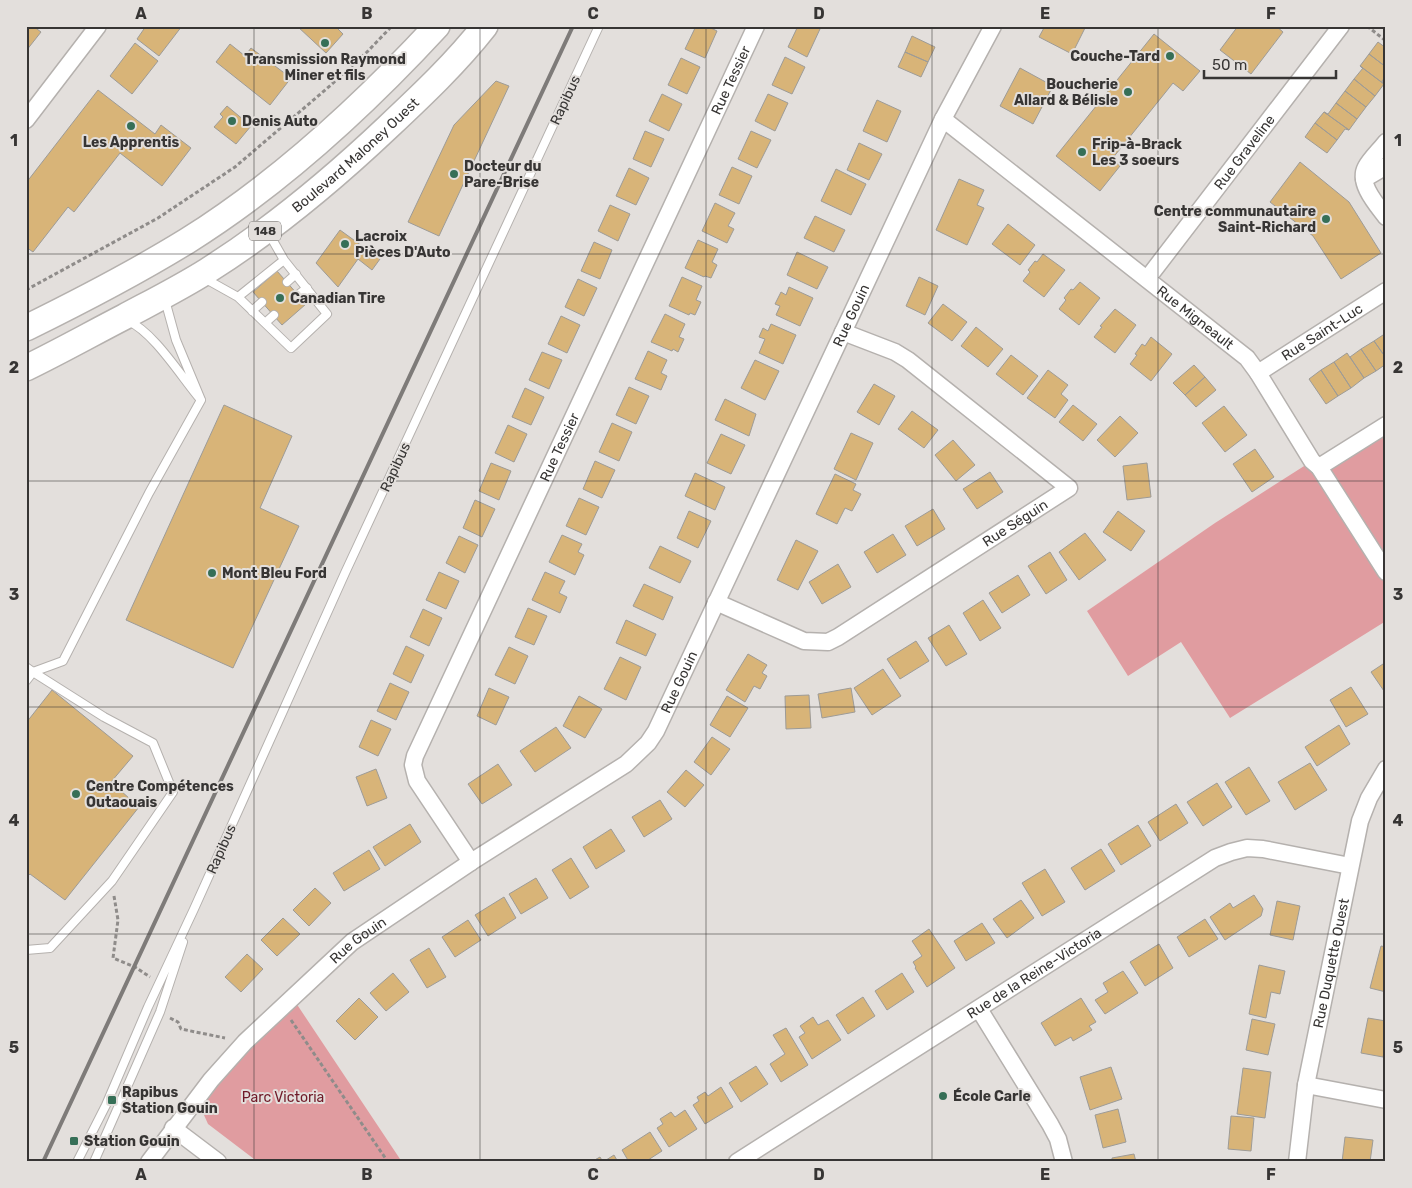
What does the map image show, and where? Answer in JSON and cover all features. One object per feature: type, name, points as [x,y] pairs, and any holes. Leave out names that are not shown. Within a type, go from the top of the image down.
[{"type":"main road","name":"148","points":[[26,328],[135,271],[188,240],[252,196],[292,165],[326,135],[402,63],[437,26]]},
{"type":"main road","name":"Boulevard Maloney Ouest","points":[[26,368],[164,296],[200,275],[267,230],[309,197],[404,113],[463,53],[485,26]]},
{"type":"street","points":[[26,120],[98,26]]},
{"type":"street","name":"Rue Tessier","points":[[471,862],[417,781],[413,765],[415,756],[756,26]]},
{"type":"street","name":"Rue Gouin","points":[[149,1162],[211,1080],[245,1042],[352,942],[471,862],[626,764],[648,743],[656,731],[943,119],[992,26]]},
{"type":"street","name":"Rue Graveline","points":[[1147,279],[1341,26]]},
{"type":"street","name":"Rue Migneault","points":[[943,119],[1247,358],[1312,461],[1319,467],[1386,572]]},
{"type":"street","points":[[1386,142],[1365,168],[1364,179],[1366,186],[1386,217]]},
{"type":"street","points":[[1364,179],[1386,166]]},
{"type":"street","name":"Rue Saint-Luc","points":[[1258,373],[1386,290]]},
{"type":"street","name":"Rue Séguin","points":[[716,602],[804,641],[828,642],[1069,488],[908,360],[895,352],[843,332]]},
{"type":"street","points":[[1319,467],[1386,425]]},
{"type":"street","name":"Rue Duquette Ouest","points":[[1297,1162],[1306,1085],[1360,821],[1369,798],[1386,769]]},
{"type":"street","name":"Rue de la Reine-Victoria","points":[[737,1162],[1215,858],[1247,848],[1263,849],[1350,866]]},
{"type":"street","points":[[978,1008],[1050,1124],[1058,1139],[1064,1162]]},
{"type":"street","points":[[1306,1085],[1386,1100]]},
{"type":"street","points":[[173,1128],[218,1162]]},
{"type":"lane","name":"Rapibus","points":[[77,1162],[106,1105],[148,1008],[354,555],[599,26]]},
{"type":"lane","points":[[200,275],[238,297],[291,348],[327,314],[284,260],[267,230]]},
{"type":"lane","points":[[238,297],[284,260]]},
{"type":"lane","points":[[287,282],[296,274]]},
{"type":"lane","points":[[298,295],[307,288]]},
{"type":"lane","points":[[164,296],[176,340],[202,400]]},
{"type":"lane","points":[[252,311],[262,302]]},
{"type":"lane","points":[[265,323],[274,316]]},
{"type":"lane","points":[[122,318],[138,325],[172,362],[202,400]]},
{"type":"lane","points":[[30,669],[63,661],[149,492],[202,400]]},
{"type":"lane","points":[[26,681],[30,669]]},
{"type":"lane","points":[[26,950],[50,948],[112,881],[173,792],[153,743],[104,717],[30,669]]},
{"type":"lane","name":"Rapibus","points":[[94,1162],[160,1012],[194,910]]},
{"type":"path","points":[[26,290],[158,218],[235,167],[338,78],[392,26]]},
{"type":"path","points":[[1367,26],[1386,41]]},
{"type":"path","points":[[112,881],[118,920],[113,958],[135,967],[153,978]]},
{"type":"path","points":[[280,1009],[293,1023],[388,1162]]},
{"type":"path","points":[[160,1012],[178,1022],[182,1029],[245,1042]]},
{"type":"path","points":[[161,1089],[180,1095]]},
{"type":"green space","points":[[1386,425],[1386,621],[1230,718],[1181,642],[1128,676],[1087,611],[1215,523],[1312,461]]},
{"type":"green space","name":"Parc Victoria","points":[[292,997],[402,1162],[258,1162],[208,1124],[204,1115],[211,1080]]},
{"type":"building","points":[[26,26],[33,26],[41,32],[26,51]]},
{"type":"building","points":[[146,26],[182,26],[159,56],[137,39]]},
{"type":"building","name":"Transmission Raymond Miner et fils","points":[[297,26],[335,26],[343,34],[326,53]]},
{"type":"building","points":[[696,26],[707,26],[717,31],[705,58],[685,49]]},
{"type":"building","points":[[798,26],[815,26],[820,29],[807,57],[788,47]]},
{"type":"building","points":[[1045,26],[1086,26],[1072,54],[1039,37]]},
{"type":"building","points":[[1238,26],[1276,26],[1283,32],[1251,74],[1220,50]]},
{"type":"building","points":[[1154,34],[1200,71],[1183,91],[1173,83],[1112,159],[1120,166],[1100,191],[1056,156]]},
{"type":"building","points":[[912,36],[935,47],[928,62],[905,52]]},
{"type":"building","points":[[1378,42],[1386,48],[1386,67],[1369,54]]},
{"type":"building","points":[[135,43],[158,61],[132,94],[110,76]]},
{"type":"building","points":[[230,44],[245,56],[251,48],[291,78],[270,105],[216,62]]},
{"type":"building","points":[[905,52],[928,62],[921,77],[898,67]]},
{"type":"building","points":[[1369,54],[1386,67],[1386,76],[1382,81],[1384,84],[1360,66]]},
{"type":"building","points":[[785,57],[805,67],[792,94],[772,85]]},
{"type":"building","points":[[681,58],[700,67],[687,94],[668,85]]},
{"type":"building","points":[[1020,68],[1053,86],[1033,124],[1000,106]]},
{"type":"building","points":[[1363,68],[1384,84],[1375,96],[1354,79]]},
{"type":"building","points":[[1354,79],[1375,96],[1366,107],[1345,91]]},
{"type":"building","points":[[496,81],[509,86],[439,236],[408,222],[454,125]]},
{"type":"building","points":[[98,90],[155,134],[161,125],[191,148],[162,186],[120,153],[74,212],[68,207],[33,252],[26,247],[26,183]]},
{"type":"building","points":[[1345,91],[1366,107],[1357,119],[1336,103]]},
{"type":"building","points":[[662,94],[682,104],[669,131],[649,121]]},
{"type":"building","points":[[768,94],[788,103],[775,131],[755,121]]},
{"type":"building","points":[[877,100],[901,111],[887,142],[863,131]]},
{"type":"building","points":[[1336,103],[1357,119],[1349,130],[1324,112],[1328,114]]},
{"type":"building","name":"Denis Auto","points":[[227,106],[251,126],[236,144],[214,127],[223,117],[220,114]]},
{"type":"building","points":[[1324,112],[1349,130],[1345,129],[1337,140],[1315,123]]},
{"type":"building","points":[[1315,123],[1337,140],[1327,153],[1305,137]]},
{"type":"building","points":[[645,131],[664,139],[651,167],[633,159]]},
{"type":"building","points":[[751,131],[771,140],[757,168],[738,159]]},
{"type":"building","points":[[859,143],[882,154],[869,180],[847,170]]},
{"type":"building","name":"Centre communautaire Saint-Richard","points":[[1300,162],[1349,202],[1381,253],[1341,279],[1313,236],[1270,202]]},
{"type":"building","points":[[732,167],[752,176],[739,204],[719,195]]},
{"type":"building","points":[[629,168],[649,178],[636,205],[616,196]]},
{"type":"building","points":[[836,169],[866,184],[851,215],[821,201]]},
{"type":"building","points":[[959,179],[984,190],[977,205],[984,208],[967,245],[936,230]]},
{"type":"building","points":[[715,203],[735,213],[728,226],[734,229],[727,243],[702,231]]},
{"type":"building","points":[[610,205],[630,214],[618,241],[598,231]]},
{"type":"building","points":[[815,216],[845,230],[834,252],[804,238]]},
{"type":"building","points":[[1008,224],[1035,245],[1020,265],[992,244]]},
{"type":"building","name":"Lacroix Pièces D'Auto","points":[[340,230],[380,259],[372,270],[358,259],[338,287],[316,263]]},
{"type":"building","points":[[698,240],[718,249],[712,262],[717,265],[711,278],[704,277],[685,268]]},
{"type":"building","points":[[594,242],[612,250],[600,279],[581,271]]},
{"type":"building","points":[[797,252],[828,267],[817,289],[787,275]]},
{"type":"building","points":[[1043,254],[1065,270],[1044,297],[1023,281],[1030,272],[1028,270]]},
{"type":"building","name":"Canadian Tire","points":[[277,271],[306,304],[282,325],[253,292]]},
{"type":"building","points":[[682,277],[702,286],[696,300],[701,302],[695,315],[690,313],[689,315],[669,306]]},
{"type":"building","points":[[919,277],[938,286],[925,315],[906,306]]},
{"type":"building","points":[[578,279],[597,288],[584,316],[565,307]]},
{"type":"building","points":[[1080,282],[1100,298],[1079,325],[1059,309],[1071,289],[1073,290]]},
{"type":"building","points":[[789,287],[813,298],[800,326],[776,315],[780,306],[775,304],[781,292],[786,295]]},
{"type":"building","points":[[943,304],[967,322],[952,341],[928,323]]},
{"type":"building","points":[[1115,309],[1136,325],[1115,353],[1094,337],[1102,327],[1100,326]]},
{"type":"building","points":[[665,314],[685,324],[679,337],[684,339],[678,352],[651,342]]},
{"type":"building","points":[[561,316],[580,325],[567,353],[548,344]]},
{"type":"building","points":[[771,324],[796,335],[783,364],[759,353],[765,339],[759,337],[763,328],[768,331]]},
{"type":"building","points":[[976,327],[1003,349],[988,367],[961,346]]},
{"type":"building","points":[[1386,333],[1386,358],[1374,341]]},
{"type":"building","points":[[1151,337],[1172,354],[1151,381],[1130,364],[1142,344],[1145,346]]},
{"type":"building","points":[[1374,341],[1386,358],[1386,364],[1376,371],[1361,349]]},
{"type":"building","points":[[1361,349],[1376,371],[1364,378],[1350,357]]},
{"type":"building","points":[[648,351],[667,360],[661,373],[667,376],[661,390],[635,379]]},
{"type":"building","points":[[542,352],[562,360],[549,389],[529,380]]},
{"type":"building","points":[[1347,353],[1364,378],[1351,388],[1334,362]]},
{"type":"building","points":[[1011,355],[1038,376],[1023,395],[996,374]]},
{"type":"building","points":[[755,360],[779,371],[765,400],[741,388]]},
{"type":"building","points":[[1334,362],[1351,388],[1338,396],[1321,370]]},
{"type":"building","points":[[1194,365],[1205,377],[1185,395],[1173,383]]},
{"type":"building","points":[[1048,370],[1068,385],[1061,394],[1068,400],[1055,418],[1027,398]]},
{"type":"building","points":[[1321,370],[1338,396],[1326,404],[1309,379]]},
{"type":"building","points":[[1205,377],[1216,390],[1196,407],[1185,395]]},
{"type":"building","points":[[874,384],[895,396],[879,425],[857,412]]},
{"type":"building","points":[[629,387],[649,396],[636,424],[616,415]]},
{"type":"building","points":[[525,388],[544,397],[531,425],[512,417]]},
{"type":"building","points":[[725,399],[756,414],[749,436],[715,420]]},
{"type":"building","name":"Mont Bleu Ford","points":[[224,405],[292,436],[260,508],[299,526],[233,668],[126,620]]},
{"type":"building","points":[[1073,405],[1097,424],[1083,441],[1059,422]]},
{"type":"building","points":[[1224,406],[1247,435],[1225,452],[1202,423]]},
{"type":"building","points":[[912,411],[938,430],[924,448],[898,429]]},
{"type":"building","points":[[1120,416],[1138,433],[1115,457],[1097,440]]},
{"type":"building","points":[[612,423],[632,432],[619,461],[599,452]]},
{"type":"building","points":[[508,425],[527,434],[514,462],[495,453]]},
{"type":"building","points":[[851,433],[873,443],[856,480],[834,469]]},
{"type":"building","points":[[721,434],[745,445],[731,474],[707,463]]},
{"type":"building","points":[[953,440],[975,465],[956,481],[935,455]]},
{"type":"building","points":[[1255,449],[1274,477],[1252,492],[1233,464]]},
{"type":"building","points":[[595,461],[615,470],[602,498],[583,489]]},
{"type":"building","points":[[491,463],[511,471],[499,500],[479,491]]},
{"type":"building","points":[[1147,463],[1151,497],[1127,500],[1123,466]]},
{"type":"building","points":[[990,472],[1003,492],[977,509],[963,489]]},
{"type":"building","points":[[695,473],[725,487],[715,510],[685,496]]},
{"type":"building","points":[[835,474],[856,484],[853,490],[861,494],[852,511],[845,508],[837,524],[816,514]]},
{"type":"building","points":[[579,498],[599,507],[586,535],[566,526]]},
{"type":"building","points":[[475,500],[495,509],[482,537],[463,528]]},
{"type":"building","points":[[933,509],[945,529],[917,546],[905,526]]},
{"type":"building","points":[[689,511],[711,521],[698,548],[677,538]]},
{"type":"building","points":[[1118,511],[1145,531],[1131,551],[1103,532]]},
{"type":"building","points":[[1085,533],[1106,560],[1079,580],[1059,552]]},
{"type":"building","points":[[893,534],[906,555],[877,573],[864,552]]},
{"type":"building","points":[[562,535],[582,544],[578,552],[584,555],[575,575],[549,562]]},
{"type":"building","points":[[459,536],[478,545],[465,573],[446,563]]},
{"type":"building","points":[[796,540],[818,551],[798,590],[777,580]]},
{"type":"building","points":[[660,546],[691,561],[680,583],[649,568]]},
{"type":"building","points":[[1050,552],[1067,580],[1046,594],[1028,566]]},
{"type":"building","points":[[838,564],[851,587],[822,604],[809,582]]},
{"type":"building","points":[[439,572],[459,581],[446,609],[426,600]]},
{"type":"building","points":[[545,572],[565,581],[559,593],[567,597],[560,613],[532,600]]},
{"type":"building","points":[[1018,575],[1030,595],[1002,613],[989,593]]},
{"type":"building","points":[[644,584],[673,597],[663,620],[633,606]]},
{"type":"building","points":[[983,600],[1001,628],[980,641],[963,613]]},
{"type":"building","points":[[528,608],[547,616],[534,645],[515,637]]},
{"type":"building","points":[[423,609],[442,618],[429,646],[410,637]]},
{"type":"building","points":[[626,620],[656,634],[646,656],[616,643]]},
{"type":"building","points":[[949,625],[967,654],[946,666],[928,638]]},
{"type":"building","points":[[916,641],[929,661],[900,679],[887,659]]},
{"type":"building","points":[[406,646],[424,655],[411,683],[393,674]]},
{"type":"building","points":[[509,647],[528,656],[515,684],[495,675]]},
{"type":"building","points":[[748,654],[767,665],[762,673],[767,676],[760,689],[754,686],[745,702],[726,690]]},
{"type":"building","points":[[620,657],[641,667],[626,700],[604,689]]},
{"type":"building","points":[[1386,662],[1386,694],[1371,672]]},
{"type":"building","points":[[883,669],[901,696],[872,715],[854,688]]},
{"type":"building","points":[[390,683],[409,692],[396,720],[377,711]]},
{"type":"building","points":[[1351,687],[1368,714],[1346,727],[1330,700]]},
{"type":"building","points":[[489,688],[509,697],[496,725],[477,716]]},
{"type":"building","points":[[851,688],[855,712],[822,718],[818,694]]},
{"type":"building","name":"Centre Compétences Outaouais","points":[[52,690],[133,756],[111,782],[139,807],[65,900],[30,874],[26,878],[26,723]]},
{"type":"building","points":[[809,695],[811,728],[786,729],[785,696]]},
{"type":"building","points":[[579,696],[602,709],[585,738],[563,726]]},
{"type":"building","points":[[727,696],[748,708],[730,737],[710,725]]},
{"type":"building","points":[[371,720],[391,729],[378,756],[359,747]]},
{"type":"building","points":[[1339,725],[1350,744],[1317,766],[1305,747]]},
{"type":"building","points":[[556,727],[571,748],[535,772],[520,751]]},
{"type":"building","points":[[712,737],[730,749],[711,775],[694,762]]},
{"type":"building","points":[[1310,763],[1327,790],[1295,810],[1278,782]]},
{"type":"building","points":[[498,764],[512,785],[482,804],[468,784]]},
{"type":"building","points":[[1249,767],[1270,801],[1246,815],[1225,782]]},
{"type":"building","points":[[376,769],[387,798],[367,806],[356,777]]},
{"type":"building","points":[[686,770],[704,785],[685,807],[667,792]]},
{"type":"building","points":[[1217,783],[1232,807],[1203,826],[1187,802]]},
{"type":"building","points":[[660,800],[672,819],[644,837],[632,817]]},
{"type":"building","points":[[1176,804],[1188,823],[1160,841],[1148,822]]},
{"type":"building","points":[[410,824],[421,842],[385,866],[373,847]]},
{"type":"building","points":[[1138,825],[1151,846],[1121,865],[1108,844]]},
{"type":"building","points":[[611,829],[625,851],[596,869],[583,847]]},
{"type":"building","points":[[1101,849],[1115,871],[1085,890],[1071,868]]},
{"type":"building","points":[[369,850],[380,869],[344,891],[333,873]]},
{"type":"building","points":[[571,858],[589,887],[570,899],[552,870]]},
{"type":"building","points":[[1045,869],[1065,902],[1042,916],[1022,883]]},
{"type":"building","points":[[536,878],[548,898],[521,914],[509,894]]},
{"type":"building","points":[[315,888],[331,903],[309,926],[293,910]]},
{"type":"building","points":[[1254,895],[1263,909],[1261,916],[1225,940],[1210,917],[1230,903],[1233,908]]},
{"type":"building","points":[[504,897],[516,918],[488,936],[475,915]]},
{"type":"building","points":[[1021,900],[1034,918],[1007,938],[993,919]]},
{"type":"building","points":[[1277,901],[1300,906],[1293,940],[1270,935]]},
{"type":"building","points":[[283,918],[300,934],[277,956],[261,940]]},
{"type":"building","points":[[1205,919],[1218,939],[1189,957],[1177,937]]},
{"type":"building","points":[[468,920],[481,940],[455,957],[442,937]]},
{"type":"building","points":[[982,923],[995,943],[966,961],[954,941]]},
{"type":"building","points":[[929,929],[955,968],[927,987],[913,962],[922,956],[912,941]]},
{"type":"building","points":[[1159,944],[1173,968],[1145,986],[1130,962]]},
{"type":"building","points":[[1381,946],[1386,947],[1386,992],[1370,988]]},
{"type":"building","points":[[429,948],[446,977],[427,988],[410,960]]},
{"type":"building","points":[[247,954],[263,969],[241,992],[225,977]]},
{"type":"building","points":[[1259,965],[1285,971],[1280,994],[1271,992],[1266,1018],[1249,1014]]},
{"type":"building","points":[[1123,971],[1138,993],[1105,1014],[1095,1000],[1108,992],[1103,983]]},
{"type":"building","points":[[393,973],[409,992],[386,1011],[370,993]]},
{"type":"building","points":[[902,973],[914,992],[887,1010],[875,991]]},
{"type":"building","points":[[863,997],[875,1016],[848,1034],[836,1015]]},
{"type":"building","points":[[359,998],[378,1017],[355,1040],[336,1021]]},
{"type":"building","points":[[1081,998],[1096,1022],[1089,1026],[1092,1030],[1073,1041],[1071,1037],[1055,1046],[1041,1023]]},
{"type":"building","points":[[813,1017],[818,1025],[828,1020],[841,1040],[812,1059],[799,1037],[805,1033],[800,1026]]},
{"type":"building","points":[[1368,1018],[1386,1021],[1386,1044],[1383,1057],[1361,1053]]},
{"type":"building","points":[[1252,1019],[1275,1024],[1268,1055],[1246,1050]]},
{"type":"building","points":[[786,1028],[808,1065],[781,1082],[770,1064],[785,1054],[773,1035]]},
{"type":"building","points":[[756,1066],[768,1084],[741,1102],[729,1083]]},
{"type":"building","points":[[1111,1067],[1122,1099],[1090,1110],[1080,1077]]},
{"type":"building","points":[[1243,1068],[1271,1072],[1265,1118],[1237,1114]]},
{"type":"building","points":[[721,1087],[733,1107],[705,1124],[693,1105],[699,1101],[697,1097],[705,1092],[708,1096]]},
{"type":"building","points":[[1118,1109],[1126,1142],[1103,1148],[1095,1115]]},
{"type":"building","points":[[685,1110],[697,1129],[669,1147],[657,1128],[663,1124],[660,1119],[671,1112],[675,1117]]},
{"type":"building","points":[[1231,1116],[1254,1118],[1251,1151],[1228,1149]]},
{"type":"building","points":[[650,1132],[662,1151],[645,1162],[629,1162],[622,1150]]},
{"type":"building","points":[[1345,1137],[1373,1140],[1370,1162],[1342,1162]]},
{"type":"building","points":[[1134,1154],[1136,1162],[1112,1162],[1112,1158]]},
{"type":"building","points":[[614,1155],[618,1162],[603,1162]]},
{"type":"building","points":[[600,1157],[603,1162],[591,1162]]},
{"type":"railway","points":[[43,1162],[573,26]]},
{"type":"place","name":"Transmission Raymond Miner et fils","points":[[325,43]]},
{"type":"place","name":"Couche-Tard","points":[[1170,56]]},
{"type":"place","name":"Boucherie Allard & Bélisle","points":[[1128,92]]},
{"type":"place","name":"Denis Auto","points":[[232,121]]},
{"type":"place","name":"Les Apprentis","points":[[131,126]]},
{"type":"place","name":"Frip-à-Brack Les 3 soeurs","points":[[1082,152]]},
{"type":"place","name":"Docteur du Pare-Brise","points":[[454,174]]},
{"type":"place","name":"Centre communautaire Saint-Richard","points":[[1326,219]]},
{"type":"place","name":"Lacroix Pièces D'Auto","points":[[345,244]]},
{"type":"place","name":"Canadian Tire","points":[[280,298]]},
{"type":"place","name":"Mont Bleu Ford","points":[[212,573]]},
{"type":"place","name":"Centre Compétences Outaouais","points":[[76,794]]},
{"type":"place","name":"École Carle","points":[[943,1096]]},
{"type":"place","name":"Rapibus Station Gouin","points":[[112,1100]]},
{"type":"place","name":"Station Gouin","points":[[74,1141]]}]
